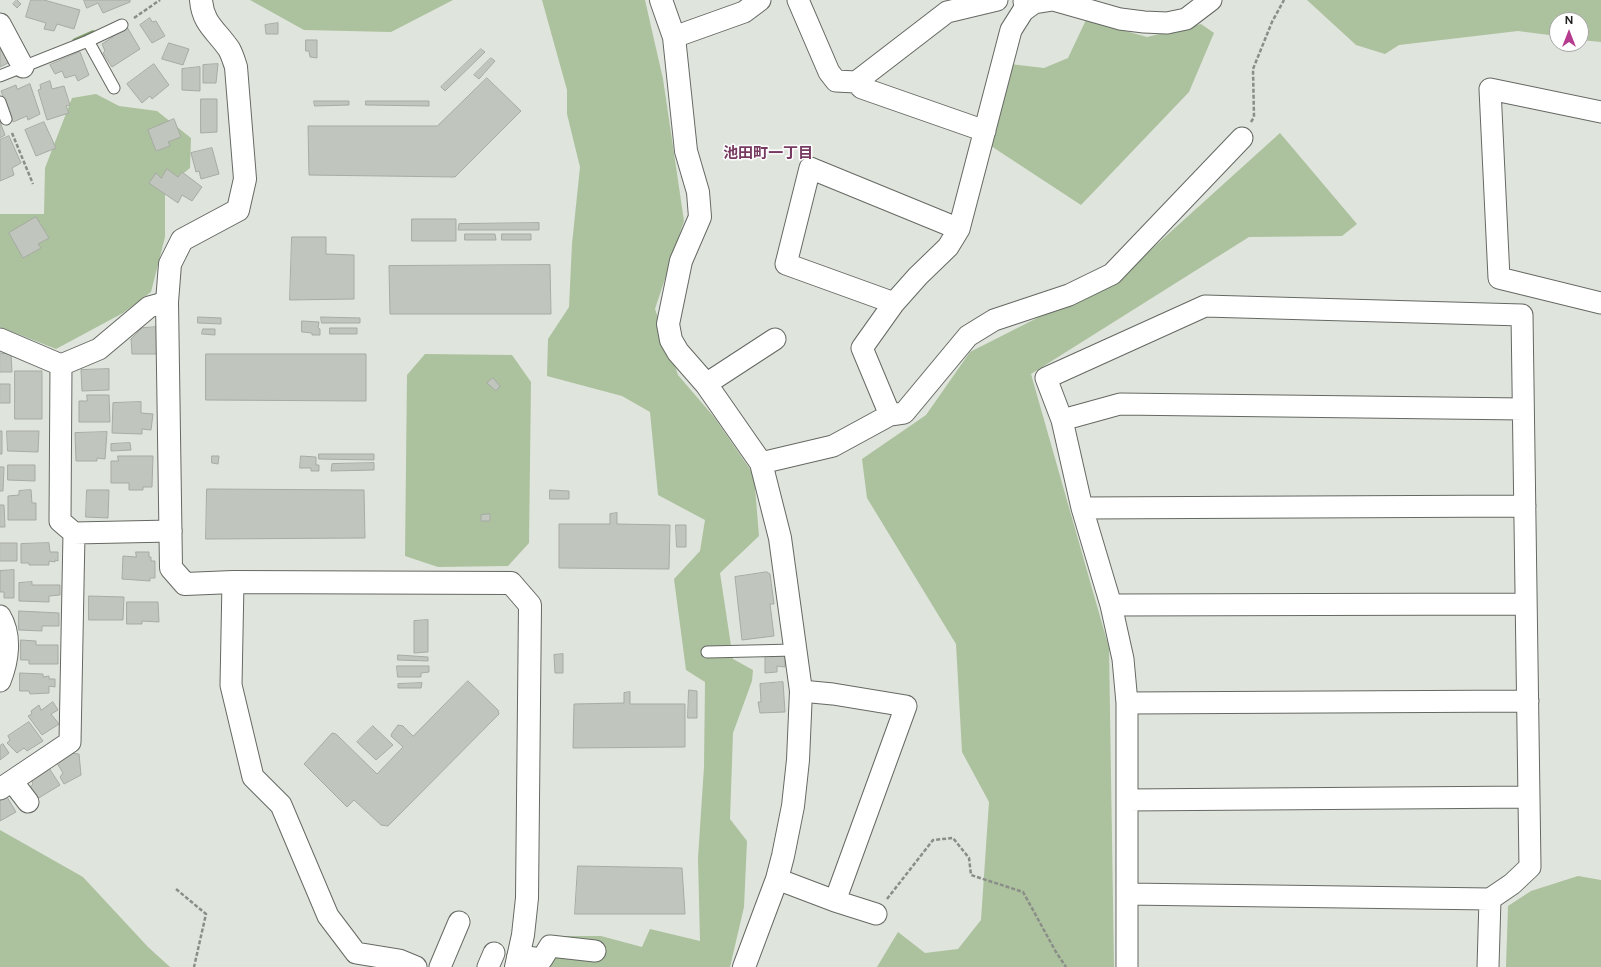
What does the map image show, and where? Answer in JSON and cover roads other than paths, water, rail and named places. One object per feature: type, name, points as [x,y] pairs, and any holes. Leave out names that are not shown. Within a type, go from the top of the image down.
[{"type":"street","points":[[201,0],[206,21],[230,50],[236,67],[245,179],[238,210],[182,240],[170,264],[167,302],[171,568],[185,584],[233,582],[511,583],[530,605],[527,898],[523,935],[517,962],[541,963],[550,946],[595,951]]},
{"type":"street","points":[[661,0],[674,36],[686,151],[698,192],[700,217],[681,261],[668,324],[671,340],[678,352],[706,384],[761,463],[780,538],[801,691],[798,760],[793,806],[783,856],[744,967]]},
{"type":"street","points":[[674,36],[744,12],[760,0]]},
{"type":"street","points":[[798,0],[829,72],[836,81],[856,82],[947,12],[997,0]]},
{"type":"street","points":[[890,415],[862,348],[894,303],[918,276],[948,247],[959,229],[1011,30],[1029,1],[1053,0],[1120,19],[1167,23],[1186,19],[1211,0]]},
{"type":"street","points":[[0,24],[23,67]]},
{"type":"street","points":[[856,82],[862,88],[985,131]]},
{"type":"street","points":[[1601,112],[1490,89],[1499,278],[1601,303]]},
{"type":"street","points":[[761,463],[833,446],[890,415],[904,413],[968,336],[994,320],[1069,295],[1112,274],[1242,138]]},
{"type":"street","points":[[894,303],[786,264],[810,168],[959,229]]},
{"type":"street","points":[[0,339],[61,365],[99,349],[149,307],[167,302]]},
{"type":"street","points":[[1127,894],[1490,899],[1512,884],[1530,867],[1522,315],[1205,306],[1046,378],[1062,420],[1082,508],[1111,605],[1123,659],[1127,703],[1127,800],[1127,894],[1127,967]]},
{"type":"street","points":[[706,384],[775,339]]},
{"type":"street","points":[[61,365],[60,521],[74,533],[170,530]]},
{"type":"street","points":[[1062,420],[1120,404],[1524,409]]},
{"type":"street","points":[[1082,508],[1525,506]]},
{"type":"street","points":[[28,802],[6,785],[70,742],[74,533]]},
{"type":"street","points":[[233,582],[231,685],[253,778],[281,805],[328,916],[356,953],[399,960],[416,967]]},
{"type":"street","points":[[1111,605],[1526,604]]},
{"type":"street","points":[[0,616],[3,622],[8,650],[5,668],[0,681]]},
{"type":"street","points":[[801,691],[833,694],[906,706],[835,901]]},
{"type":"street","points":[[1127,703],[1528,701]]},
{"type":"street","points":[[1127,800],[1529,797]]},
{"type":"street","points":[[776,879],[835,901],[876,914]]},
{"type":"street","points":[[1488,967],[1490,899]]},
{"type":"street","points":[[440,967],[458,922]]},
{"type":"lane","points":[[0,76],[122,26]]},
{"type":"lane","points":[[88,41],[114,88]]},
{"type":"lane","points":[[0,102],[6,119]]},
{"type":"lane","points":[[707,652],[795,650]]},
{"type":"waterway","points":[[75,41],[93,33]]},
{"type":"district","name":"池田町一丁目","points":[[768,154]]}]
